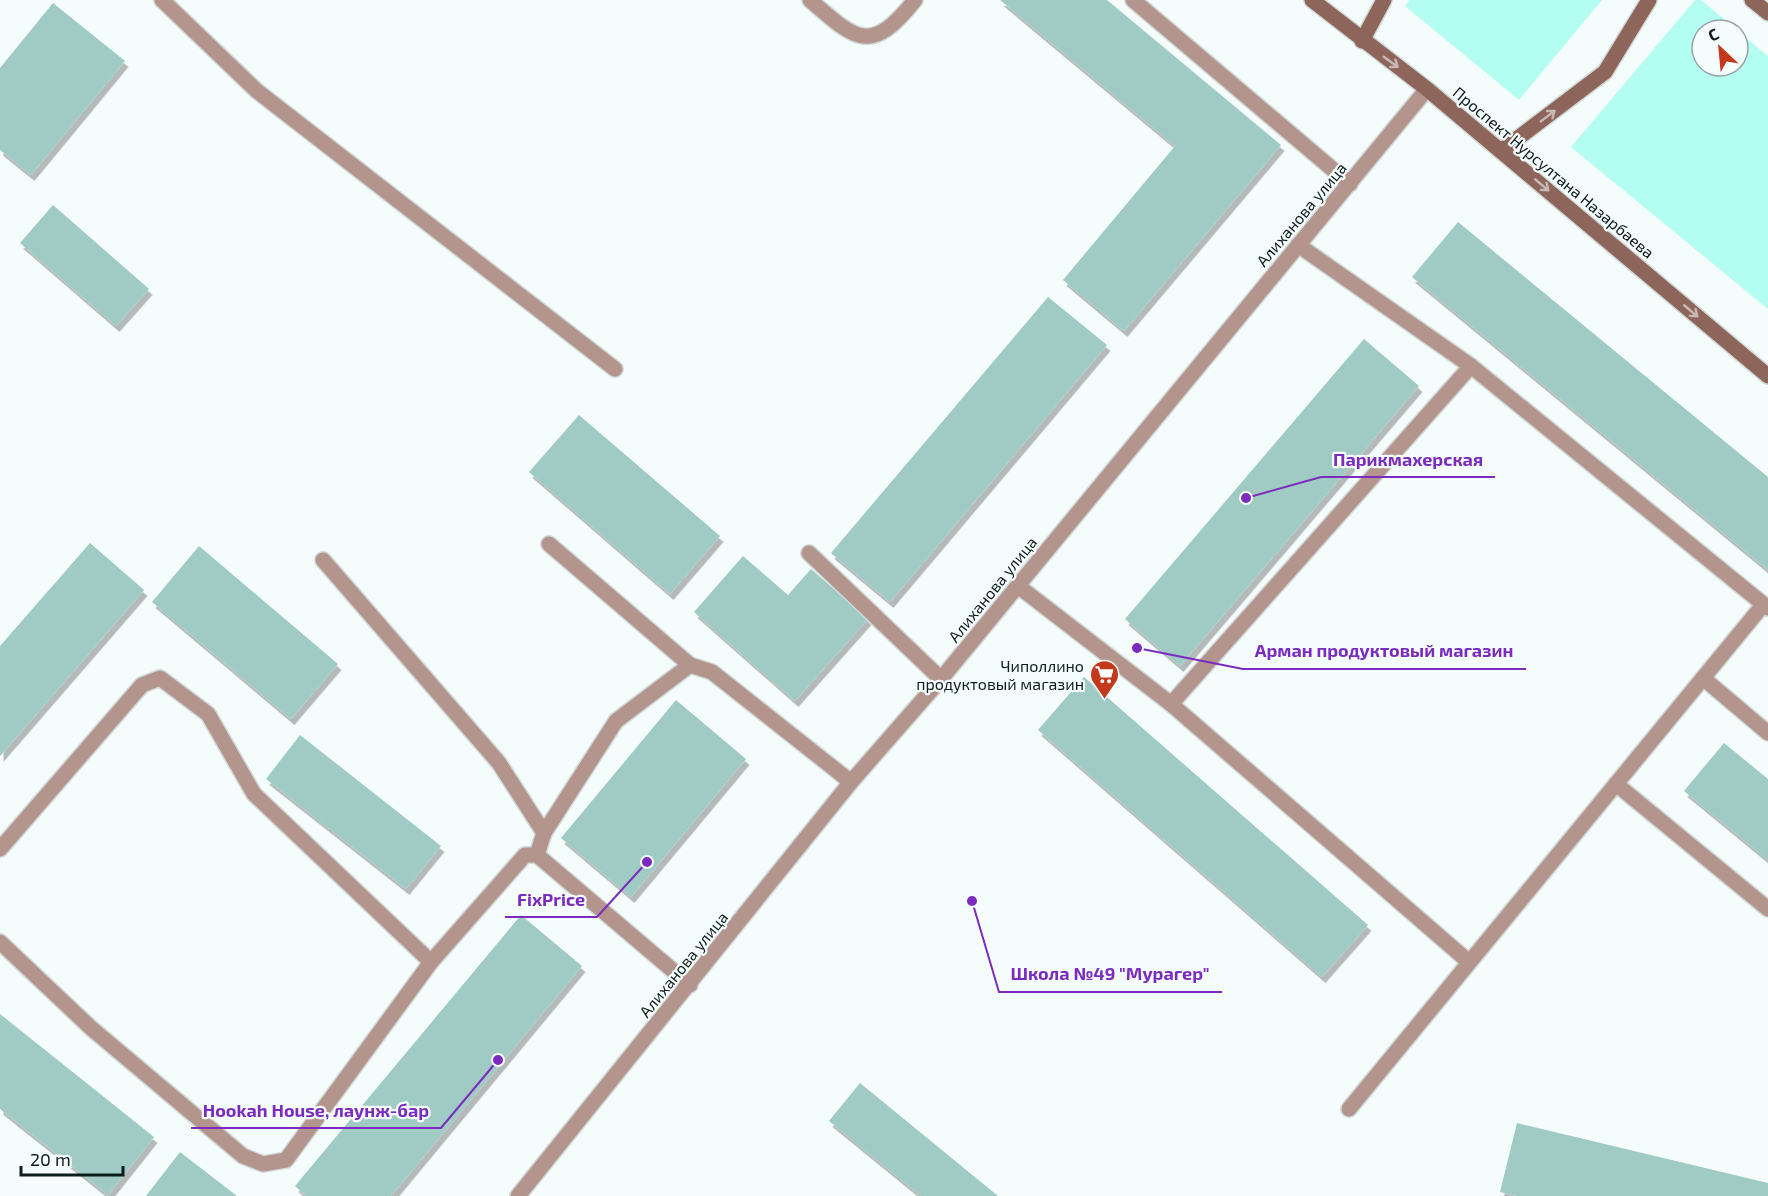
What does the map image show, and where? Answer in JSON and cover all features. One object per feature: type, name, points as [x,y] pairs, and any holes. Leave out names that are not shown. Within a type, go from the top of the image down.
[{"type":"main road","name":"Проспект Нурсултана Назарбаева","points":[[1312,0],[1426,89],[1768,376]]},
{"type":"main road","points":[[1362,41],[1384,0]]},
{"type":"main road","points":[[1501,151],[1605,72],[1649,0]]},
{"type":"main road","points":[[1752,0],[1768,13]]},
{"type":"street","points":[[162,0],[257,91],[615,369]]},
{"type":"street","points":[[810,0],[843,29],[860,37],[880,35],[899,20],[915,0]]},
{"type":"street","points":[[1133,0],[1350,184]]},
{"type":"street","name":"Алиханова улица","points":[[518,1196],[851,783],[941,679],[1426,89]]},
{"type":"street","points":[[1298,245],[1471,366],[1766,606],[1703,678],[1348,1109]]},
{"type":"street","points":[[1171,704],[1471,366]]},
{"type":"street","points":[[549,544],[690,665],[712,672],[851,783]]},
{"type":"street","points":[[809,553],[941,679]]},
{"type":"street","points":[[323,560],[499,763],[544,833]]},
{"type":"street","points":[[1018,586],[1171,704],[1469,962]]},
{"type":"street","points":[[537,855],[544,833],[616,721],[690,665]]},
{"type":"street","points":[[0,849],[142,685],[160,678],[208,714],[254,794],[431,962]]},
{"type":"street","points":[[1703,678],[1768,733]]},
{"type":"street","points":[[1616,784],[1768,909]]},
{"type":"street","points":[[0,942],[91,1028],[243,1156],[264,1164],[286,1160],[431,962],[525,855],[537,855],[690,985]]},
{"type":"shaded area","points":[[1410,0],[1602,0],[1519,100],[1405,6]]},
{"type":"shaded area","points":[[1695,0],[1701,0],[1723,18],[1690,18],[1690,78],[1750,78],[1750,41],[1768,56],[1768,309],[1571,147]]},
{"type":"building","points":[[1000,0],[1107,0],[1281,145],[1124,331],[1063,280],[1175,146]]},
{"type":"building","points":[[53,3],[125,61],[31,175],[0,150],[0,68]]},
{"type":"building","points":[[53,205],[149,289],[116,326],[20,243]]},
{"type":"building","points":[[1458,222],[1768,477],[1768,570],[1412,277]]},
{"type":"building","points":[[1048,297],[1107,345],[890,602],[831,553]]},
{"type":"building","points":[[1364,339],[1419,386],[1180,666],[1125,619]]},
{"type":"building","points":[[579,415],[720,536],[670,594],[529,472]]},
{"type":"building","points":[[90,543],[144,590],[0,756],[0,646]]},
{"type":"building","points":[[199,546],[338,664],[291,719],[152,602]]},
{"type":"building","points":[[743,556],[788,595],[811,569],[868,619],[795,701],[694,612]]},
{"type":"building","points":[[1084,677],[1368,925],[1322,977],[1038,730]]},
{"type":"building","points":[[676,700],[746,759],[631,897],[561,838]]},
{"type":"building","points":[[300,735],[441,846],[406,889],[266,779]]},
{"type":"building","points":[[1724,743],[1768,779],[1768,860],[1684,791]]},
{"type":"building","points":[[521,915],[582,966],[391,1196],[306,1196],[295,1186]]},
{"type":"building","points":[[0,1014],[154,1137],[108,1195],[0,1109]]},
{"type":"building","points":[[860,1083],[998,1196],[921,1196],[829,1121]]},
{"type":"building","points":[[1517,1123],[1768,1183],[1768,1196],[1517,1196],[1500,1192]]},
{"type":"building","points":[[180,1152],[237,1196],[146,1196]]},
{"type":"place","name":"Парикмахерская","points":[[1246,498]]},
{"type":"place","name":"Арман продуктовый магазин","points":[[1137,648]]},
{"type":"place","name":"Чиполлино продуктовый магазин","points":[[1105,700]]},
{"type":"place","name":"FixPrice","points":[[647,862]]},
{"type":"place","name":"Школа №49 \"Мурагер\"","points":[[972,901]]},
{"type":"place","name":"Hookah House, лаунж-бар","points":[[498,1060]]}]
